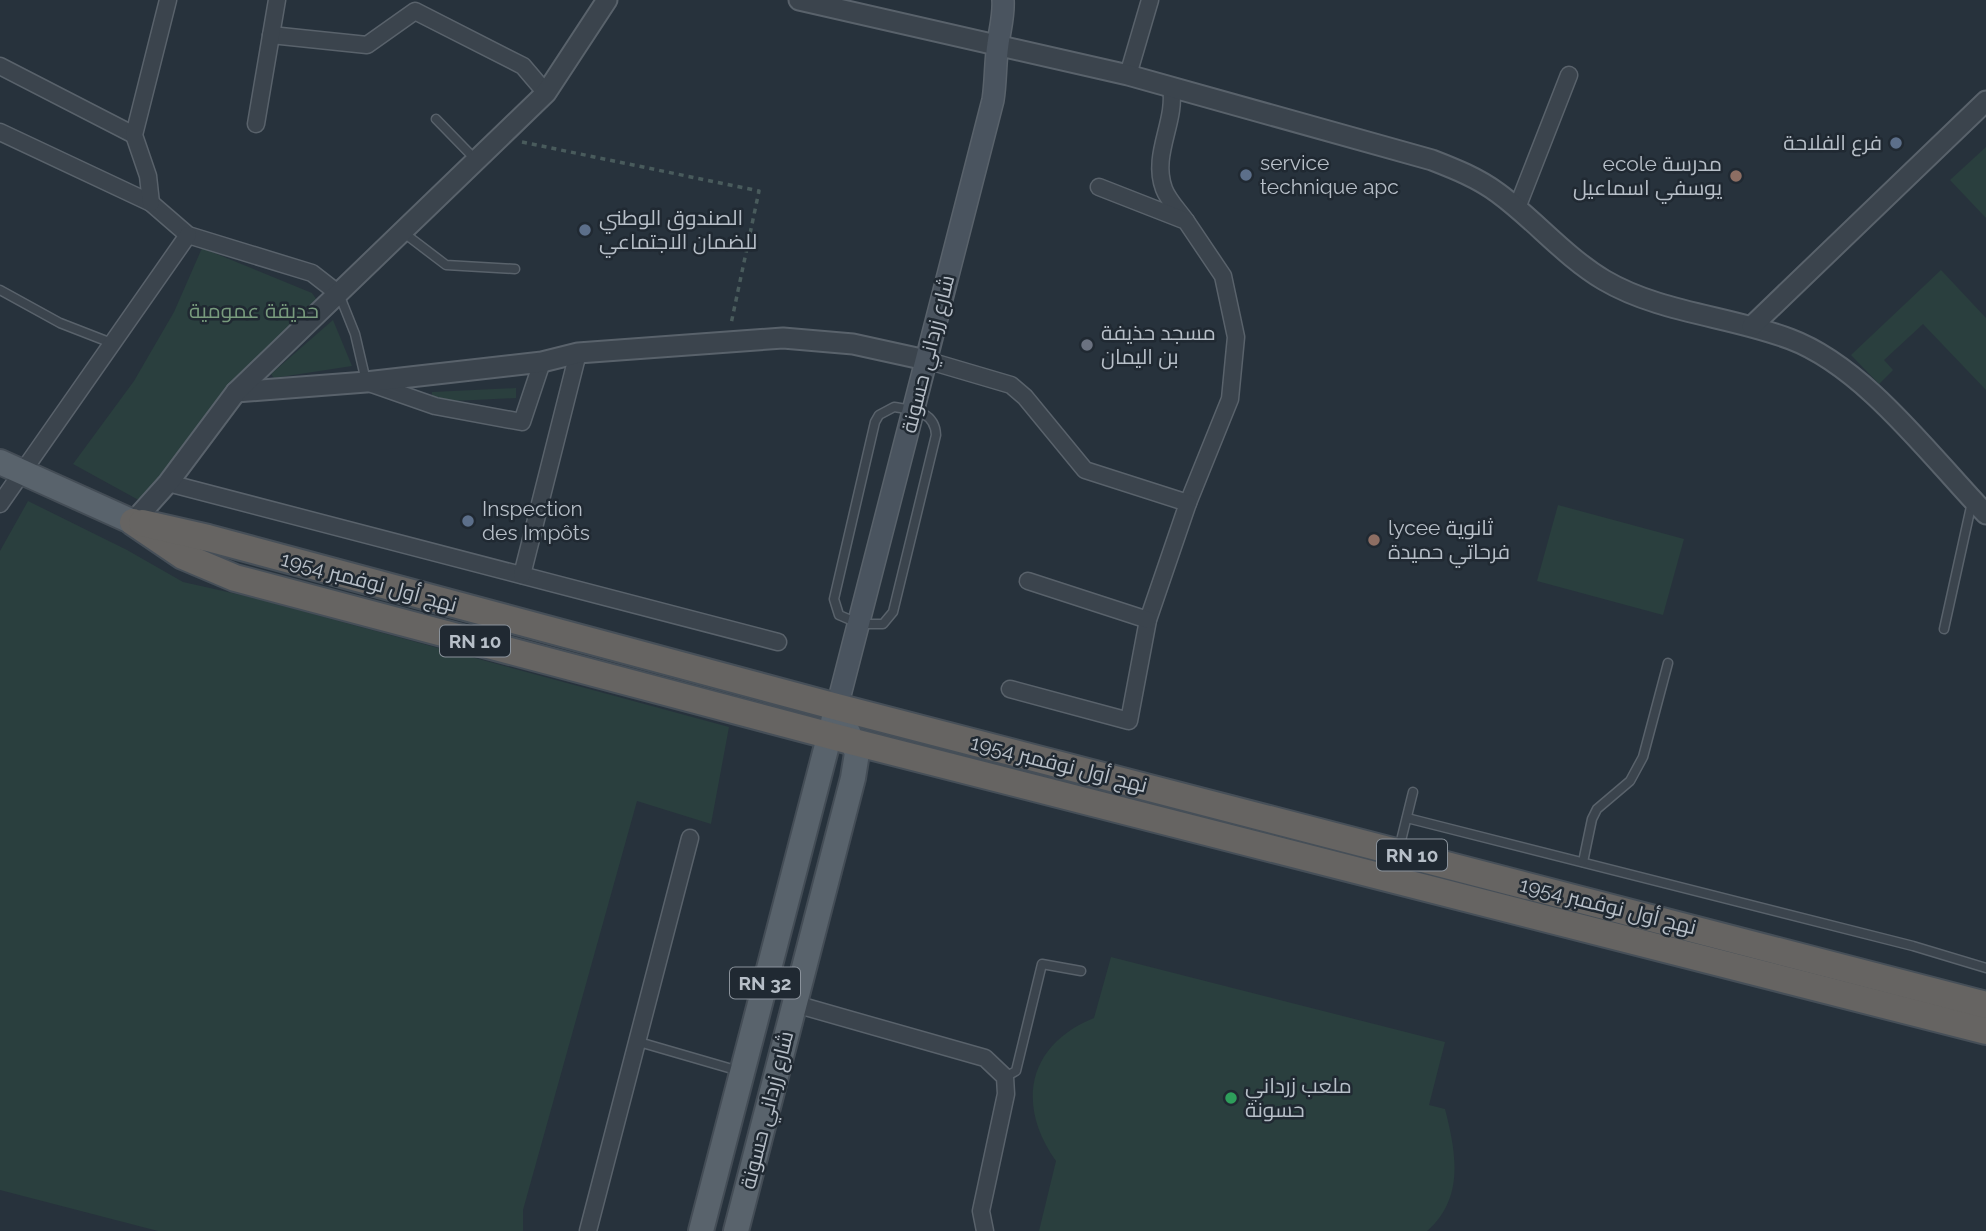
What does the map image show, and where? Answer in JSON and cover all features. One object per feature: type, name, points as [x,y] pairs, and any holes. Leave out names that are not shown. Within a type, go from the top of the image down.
[{"type":"highway","name":"نهج أول نوفمبر 1954","points":[[133,522],[208,538],[837,707],[1779,949],[1986,1005]]},
{"type":"highway","name":"نهج أول نوفمبر 1954","points":[[133,522],[183,556],[235,578],[829,735]]},
{"type":"highway","name":"RN 10","points":[[829,735],[854,742]]},
{"type":"highway","name":"نهج أول نوفمبر 1954","points":[[854,742],[1986,1031]]},
{"type":"highway","points":[[1772,976],[1779,949]]},
{"type":"main road","name":"شارع زرداني حسونة","points":[[701,1231],[860,624],[993,100],[998,70],[998,45],[1004,20],[1003,0]]},
{"type":"main road","name":"نهج أول نوفمبر 1954","points":[[10,468],[133,522]]},
{"type":"main road","name":"شارع زرداني حسونة","points":[[736,1231],[853,778],[857,752],[837,707]]},
{"type":"main road","points":[[762,992],[795,1004]]},
{"type":"street","points":[[151,203],[148,176],[134,135],[168,0]]},
{"type":"street","points":[[256,124],[277,0]]},
{"type":"street","points":[[133,522],[168,483],[236,392],[404,233],[546,93],[607,0]]},
{"type":"street","points":[[799,0],[1128,75],[1432,160],[1473,176],[1517,208],[1579,263],[1626,291],[1752,326],[1816,351],[1863,384],[1979,507]]},
{"type":"street","points":[[1128,75],[1150,0]]},
{"type":"street","points":[[271,36],[367,45],[415,11],[523,66],[546,93]]},
{"type":"street","points":[[0,66],[134,135]]},
{"type":"street","points":[[1517,208],[1569,75]]},
{"type":"street","points":[[1010,689],[1129,721],[1148,620],[1188,503],[1230,399],[1236,337],[1223,276],[1165,192],[1159,169],[1174,103],[1171,87]]},
{"type":"street","points":[[1752,326],[1986,101]]},
{"type":"street","points":[[0,132],[151,203],[188,235],[312,273],[339,294]]},
{"type":"street","points":[[1099,187],[1186,221]]},
{"type":"street","points":[[0,504],[10,468],[114,344],[188,235]]},
{"type":"street","points":[[236,392],[366,382],[542,362],[578,353],[783,338],[853,344],[926,360],[1011,385],[1025,397],[1085,470],[1188,503]]},
{"type":"street","points":[[522,575],[578,353]]},
{"type":"street","points":[[366,382],[435,406],[522,422],[542,362]]},
{"type":"street","points":[[168,483],[778,642]]},
{"type":"street","points":[[1028,581],[1148,620]]},
{"type":"street","points":[[588,1231],[690,838]]},
{"type":"street","points":[[795,1004],[985,1058],[1004,1077],[1006,1094],[981,1211],[985,1231]]},
{"type":"lane","points":[[436,118],[477,162]]},
{"type":"lane","points":[[404,233],[446,265],[515,269]]},
{"type":"lane","points":[[0,290],[60,323],[114,344]]},
{"type":"lane","points":[[339,294],[355,334],[366,382]]},
{"type":"lane","points":[[887,410],[913,410],[932,419],[936,435],[893,612],[883,624],[860,624],[839,615],[834,599],[875,422],[887,410]]},
{"type":"lane","points":[[1944,629],[1979,507]]},
{"type":"lane","points":[[1583,862],[1592,819],[1597,809],[1630,781],[1643,757],[1668,663]]},
{"type":"lane","points":[[1392,880],[1413,792]]},
{"type":"lane","points":[[1407,818],[1899,943],[1986,968]]},
{"type":"lane","points":[[1004,1077],[1016,1071],[1042,964],[1081,971]]},
{"type":"lane","points":[[639,1042],[742,1072]]},
{"type":"path","points":[[500,138],[759,191],[727,343]]},
{"type":"green space","points":[[1986,147],[1986,218],[1950,180]]},
{"type":"green space","name":"حديقة عمومية","points":[[202,248],[312,293],[321,306],[204,416],[144,503],[73,464],[134,381],[174,312]]},
{"type":"green space","points":[[1941,270],[1986,318],[1986,390],[1923,324],[1884,360],[1893,370],[1879,384],[1851,355]]},
{"type":"green space","points":[[333,320],[352,366],[274,378],[271,374]]},
{"type":"green space","points":[[516,388],[516,398],[432,402],[432,392]]},
{"type":"green space","points":[[28,501],[127,550],[183,582],[250,597],[729,727],[711,824],[637,801],[523,1210],[523,1231],[158,1231],[0,1190],[0,551]]},
{"type":"green space","points":[[1558,505],[1684,539],[1663,615],[1537,581]]},
{"type":"green space","name":"ملعب زرداني حسونة","points":[[1111,957],[1445,1042],[1429,1105],[1445,1109],[1454,1158],[1452,1189],[1439,1218],[1427,1231],[1039,1231],[1056,1161],[1043,1140],[1036,1119],[1033,1098],[1035,1079],[1042,1060],[1054,1044],[1071,1030],[1094,1018]]},
{"type":"place","name":"فرع الفلاحة","points":[[1896,143]]},
{"type":"place","name":"service technique apc","points":[[1246,175]]},
{"type":"place","name":"ecole مدرسة يوسفي اسماعيل","points":[[1736,176]]},
{"type":"place","name":"الصندوق الوطني للضمان الاجتماعي","points":[[585,230]]},
{"type":"place","name":"مسجد حذيفة بن اليمان","points":[[1087,345]]},
{"type":"place","name":"Inspection des Impôts","points":[[468,521]]},
{"type":"place","name":"lycee ثانوية فرحاتي حميدة","points":[[1374,540]]},
{"type":"place","name":"ملعب زرداني حسونة","points":[[1231,1098]]}]
